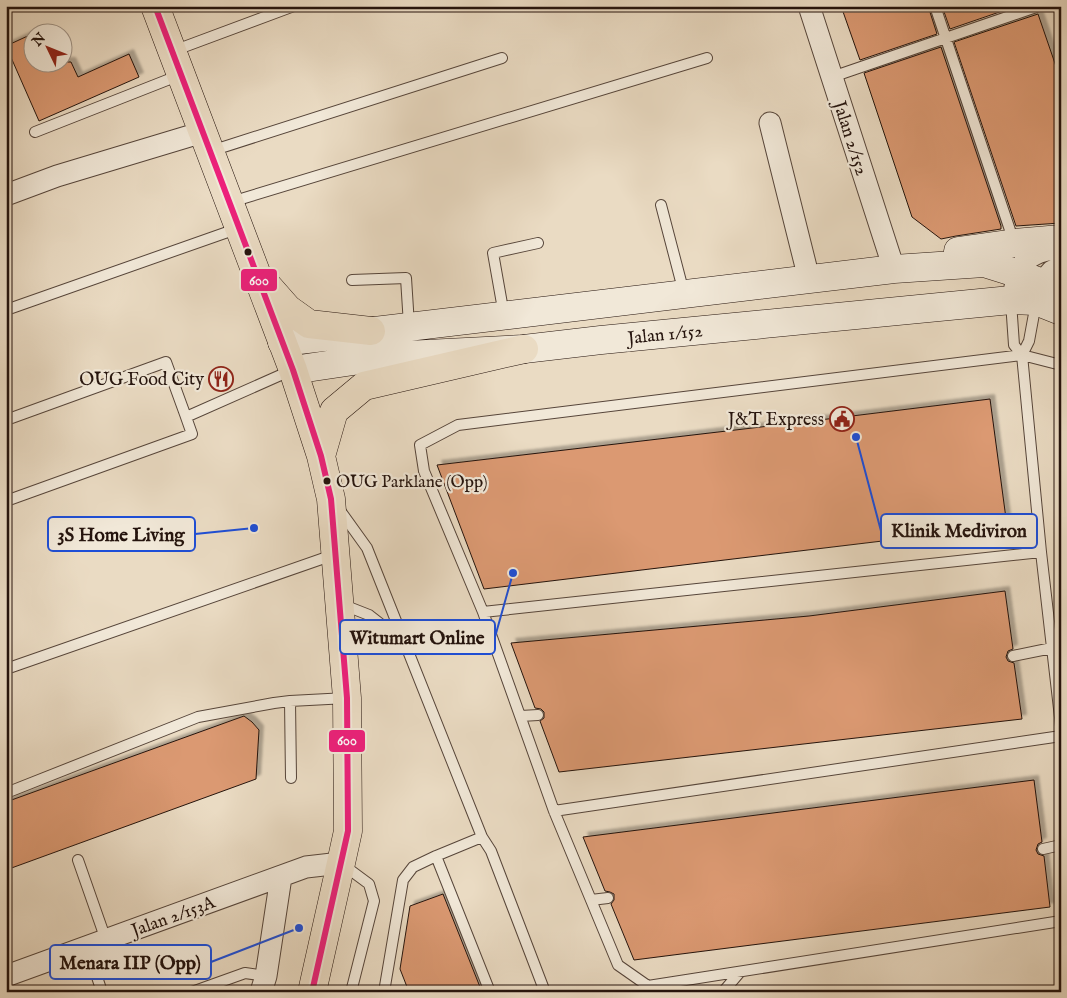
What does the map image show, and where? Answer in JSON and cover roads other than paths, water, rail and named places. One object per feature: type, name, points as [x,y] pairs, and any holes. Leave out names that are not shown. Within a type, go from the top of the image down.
[{"type":"main road","points":[[155,6],[293,370],[321,456],[331,500],[347,698],[348,831],[312,992]]},
{"type":"main road","points":[[257,274],[288,309],[309,324],[371,331]]},
{"type":"main road","points":[[321,456],[334,410],[364,386],[524,349]]},
{"type":"street","name":"Jalan 2/152","points":[[809,6],[894,269]]},
{"type":"street","points":[[770,122],[809,279]]},
{"type":"street","points":[[6,194],[57,176],[207,142]]},
{"type":"street","points":[[894,269],[931,255],[1015,243],[1061,239]]},
{"type":"street","points":[[1061,248],[1049,249],[1024,262],[1038,285],[1061,311]]},
{"type":"street","points":[[282,342],[894,269],[984,263],[1038,285]]},
{"type":"street","name":"Jalan 1/152","points":[[293,370],[387,356],[524,349],[1038,285]]},
{"type":"street","name":"Jalan 2/153A","points":[[6,976],[306,867],[341,863]]},
{"type":"street","points":[[264,984],[281,877]]},
{"type":"lane","points":[[35,132],[294,6]]},
{"type":"lane","points":[[935,6],[1015,243]]},
{"type":"lane","points":[[832,77],[1038,6]]},
{"type":"lane","points":[[207,142],[502,58]]},
{"type":"lane","points":[[230,203],[707,58]]},
{"type":"lane","points":[[661,205],[684,294]]},
{"type":"lane","points":[[6,310],[239,228]]},
{"type":"lane","points":[[504,316],[493,253],[538,243]]},
{"type":"lane","points":[[352,280],[406,278],[409,326]]},
{"type":"lane","points":[[1022,355],[1014,345],[1038,285]]},
{"type":"lane","points":[[1038,285],[1029,341],[1022,355],[1041,552],[1061,726]]},
{"type":"lane","points":[[1061,365],[1022,355],[458,425],[420,445],[424,471],[483,612],[554,811],[618,965],[648,986],[1061,921]]},
{"type":"lane","points":[[6,420],[166,362],[192,434],[6,501]]},
{"type":"lane","points":[[186,416],[293,370]]},
{"type":"lane","points":[[331,500],[368,548],[482,838],[491,852],[545,992]]},
{"type":"lane","points":[[483,612],[1041,552]]},
{"type":"lane","points":[[6,669],[335,554]]},
{"type":"lane","points":[[339,604],[369,615],[406,643]]},
{"type":"lane","points":[[1013,656],[1052,648]]},
{"type":"lane","points":[[6,793],[198,717],[274,702],[347,698]]},
{"type":"lane","points":[[290,702],[291,778]]},
{"type":"lane","points":[[520,716],[538,715]]},
{"type":"lane","points":[[554,811],[1061,736]]},
{"type":"lane","points":[[384,992],[404,880],[413,867],[482,838]]},
{"type":"lane","points":[[1043,849],[1061,846]]},
{"type":"lane","points":[[436,856],[490,992]]},
{"type":"lane","points":[[78,860],[96,944],[102,992]]},
{"type":"lane","points":[[341,863],[369,884],[374,901],[351,992]]},
{"type":"lane","points":[[591,900],[608,898]]},
{"type":"lane","points":[[723,992],[740,972]]},
{"type":"lane","points":[[192,992],[245,974],[264,984]]},
{"type":"place","name":"OUG Food City","points":[[221,379]]},
{"type":"place","name":"J&T Express","points":[[842,419]]},
{"type":"place","name":"Klinik Mediviron","points":[[856,437]]},
{"type":"place","name":"OUG Parklane (Opp)","points":[[327,481]]},
{"type":"place","name":"3S Home Living","points":[[254,528]]},
{"type":"place","name":"Witumart Online","points":[[513,573]]},
{"type":"place","name":"Menara IIP (Opp)","points":[[299,928]]}]
